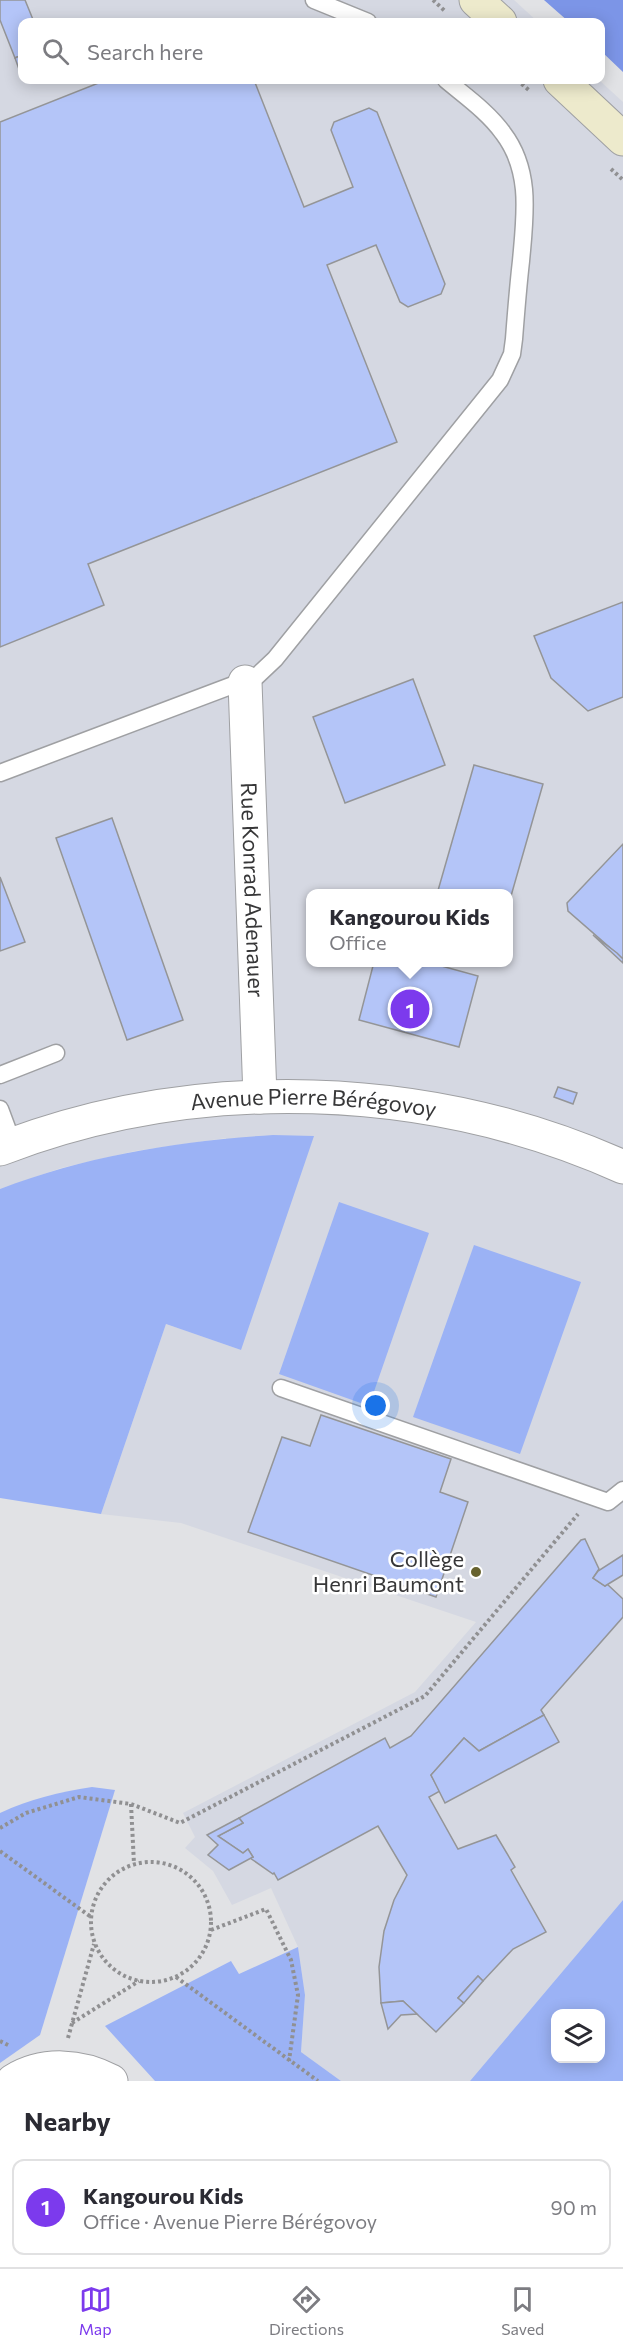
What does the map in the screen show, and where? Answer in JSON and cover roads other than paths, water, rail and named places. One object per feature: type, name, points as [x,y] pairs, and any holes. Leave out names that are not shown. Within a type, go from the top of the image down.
[{"type":"street","points":[[476,0],[496,18]]},
{"type":"street","points":[[564,84],[623,139]]},
{"type":"street","name":"Rue Konrad Adenauer","points":[[245,682],[260,1097]]},
{"type":"street","name":"Avenue Pierre Bérégovoy","points":[[7,1146],[64,1127],[149,1108],[208,1100],[260,1097],[346,1098],[432,1109],[522,1130],[623,1167]]},
{"type":"street","points":[[13,2081],[34,2072],[61,2068],[88,2070],[111,2081]]},
{"type":"lane","points":[[314,0],[358,18]]},
{"type":"lane","points":[[0,773],[257,676],[275,658],[500,380],[507,369],[514,339],[525,211],[523,179],[520,165],[504,134],[492,120],[451,84]]},
{"type":"lane","points":[[0,1075],[56,1053]]},
{"type":"lane","points":[[0,1109],[7,1146]]},
{"type":"lane","points":[[281,1388],[608,1502],[623,1490]]},
{"type":"place","name":"Kangourou Kids","points":[[410,1009]]},
{"type":"place","name":"Collège Henri Baumont","points":[[476,1572]]}]
